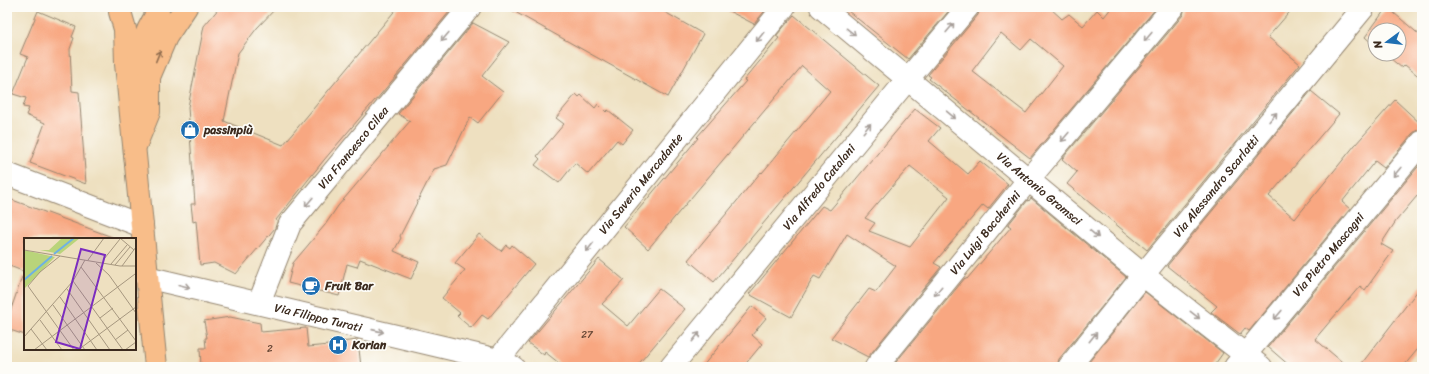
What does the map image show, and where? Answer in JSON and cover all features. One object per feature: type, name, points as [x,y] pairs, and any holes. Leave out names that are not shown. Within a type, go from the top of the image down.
[{"type":"main road","points":[[135,147],[149,112],[149,77],[166,37],[186,7]]},
{"type":"main road","points":[[117,9],[125,29],[126,64],[156,367]]},
{"type":"main road","points":[[117,9],[139,17],[149,16],[162,10]]},
{"type":"main road","points":[[135,147],[138,108],[138,66],[144,38],[151,23],[162,10]]},
{"type":"street","name":"Via Francesco Cilea","points":[[259,303],[290,224],[470,7]]},
{"type":"street","name":"Via Saverio Mercadante","points":[[505,363],[784,7]]},
{"type":"street","name":"Via Antonio Gramsci","points":[[821,7],[1029,179],[1247,363]]},
{"type":"street","name":"Via Alfredo Catalani","points":[[671,367],[968,7]]},
{"type":"street","name":"Via Luigi Boccherini","points":[[876,367],[1029,179],[1173,7]]},
{"type":"street","name":"Via Alessandro Scarlatti","points":[[1069,367],[1364,7]]},
{"type":"street","name":"Via Pietro Mascagni","points":[[1247,363],[1422,142]]},
{"type":"street","points":[[7,174],[142,226]]},
{"type":"street","name":"Via Filippo Turati","points":[[146,277],[505,363]]},
{"type":"building","points":[[220,7],[277,7],[257,28],[238,53],[224,121],[283,145],[398,7],[442,7],[450,11],[324,160],[276,220],[277,222],[275,228],[236,274],[214,263],[200,265],[196,221],[193,222],[191,204],[195,204],[188,107],[204,26]]},
{"type":"building","points":[[506,7],[656,7],[703,34],[668,97]]},
{"type":"building","points":[[721,7],[768,7],[754,24]]},
{"type":"building","points":[[843,7],[952,7],[908,59]]},
{"type":"building","points":[[980,7],[1049,7],[1062,19],[1069,14],[1083,26],[1097,10],[1104,17],[1112,7],[1157,7],[1030,158],[929,79],[931,77],[928,75],[978,15]],"holes":[[[1001,33],[1021,50],[1031,39],[1063,66],[1026,113],[972,71]]]},
{"type":"building","points":[[1185,7],[1294,7],[1268,37],[1300,64],[1147,250],[1067,184],[1077,172],[1062,159],[1183,15]]},
{"type":"building","points":[[1387,7],[1404,22],[1376,22]]},
{"type":"building","points":[[38,11],[76,27],[72,37],[74,38],[70,49],[72,91],[79,92],[86,184],[30,163],[45,123],[26,115],[29,108],[23,107],[26,98],[13,94],[28,57],[20,54]]},
{"type":"building","points":[[794,15],[879,86],[714,282],[688,260],[830,91],[802,66],[648,249],[624,227],[698,138],[697,137],[746,81],[744,80],[779,38],[776,36]]},
{"type":"building","points":[[473,23],[509,42],[482,76],[503,92],[478,123],[470,117],[447,165],[434,169],[400,236],[401,238],[394,251],[419,262],[411,279],[360,259],[357,267],[347,264],[339,296],[288,283],[293,263],[325,225],[338,206],[410,121],[398,114]]},
{"type":"building","points":[[1407,24],[1422,37],[1422,79],[1405,65],[1402,68],[1395,62],[1407,62]]},
{"type":"building","points":[[1311,91],[1339,114],[1269,196],[1295,219],[1355,145],[1395,100],[1422,125],[1422,130],[1417,130],[1412,134],[1384,168],[1375,161],[1342,202],[1350,209],[1249,331],[1245,328],[1240,334],[1211,312],[1217,306],[1167,266]]},
{"type":"building","points":[[576,94],[579,97],[581,95],[595,108],[598,104],[606,112],[608,110],[633,130],[622,144],[617,140],[588,174],[575,163],[559,183],[535,165],[540,159],[537,156],[564,124],[556,118]]},
{"type":"building","points":[[915,109],[940,128],[929,141],[968,174],[980,161],[1008,184],[988,209],[983,205],[934,263],[941,267],[868,357],[831,338],[869,289],[876,292],[896,266],[847,234],[820,279],[814,276],[791,317],[749,294],[822,206],[830,210]],"holes":[[[910,166],[949,197],[910,247],[869,231],[875,223],[865,218]]]},
{"type":"building","points":[[1422,162],[1422,200],[1417,196],[1396,221],[1381,244],[1393,251],[1365,290],[1360,286],[1315,339],[1348,367],[1291,367],[1268,347]]},
{"type":"building","points":[[7,198],[112,237],[24,238],[24,272],[7,265]]},
{"type":"building","points":[[1031,198],[1126,277],[1059,359],[1057,367],[892,367],[965,278],[967,279],[1011,227],[1008,225]]},
{"type":"building","points":[[479,234],[501,251],[506,245],[510,248],[512,245],[534,264],[488,319],[482,315],[471,328],[457,316],[460,313],[442,298],[465,270],[455,263]]},
{"type":"building","points":[[599,259],[624,280],[602,304],[628,326],[659,289],[685,309],[636,367],[564,367],[545,352],[544,355],[528,343]]},
{"type":"building","points":[[22,277],[24,277],[24,335],[7,329],[7,321]]},
{"type":"building","points":[[1422,285],[1422,344],[1403,367],[1359,367]]},
{"type":"building","points":[[1145,292],[1223,353],[1213,367],[1085,367]]},
{"type":"building","points":[[752,306],[766,318],[752,335],[762,344],[743,367],[702,367]]},
{"type":"building","points":[[230,317],[260,323],[261,332],[306,328],[308,347],[339,344],[340,342],[358,340],[361,367],[201,367],[200,348],[206,348],[205,338],[207,338],[204,321]]},
{"type":"place","name":"passinpiù","points":[[190,130]]},
{"type":"place","name":"Fruit Bar","points":[[311,286]]},
{"type":"place","name":"Korian","points":[[338,345]]}]
